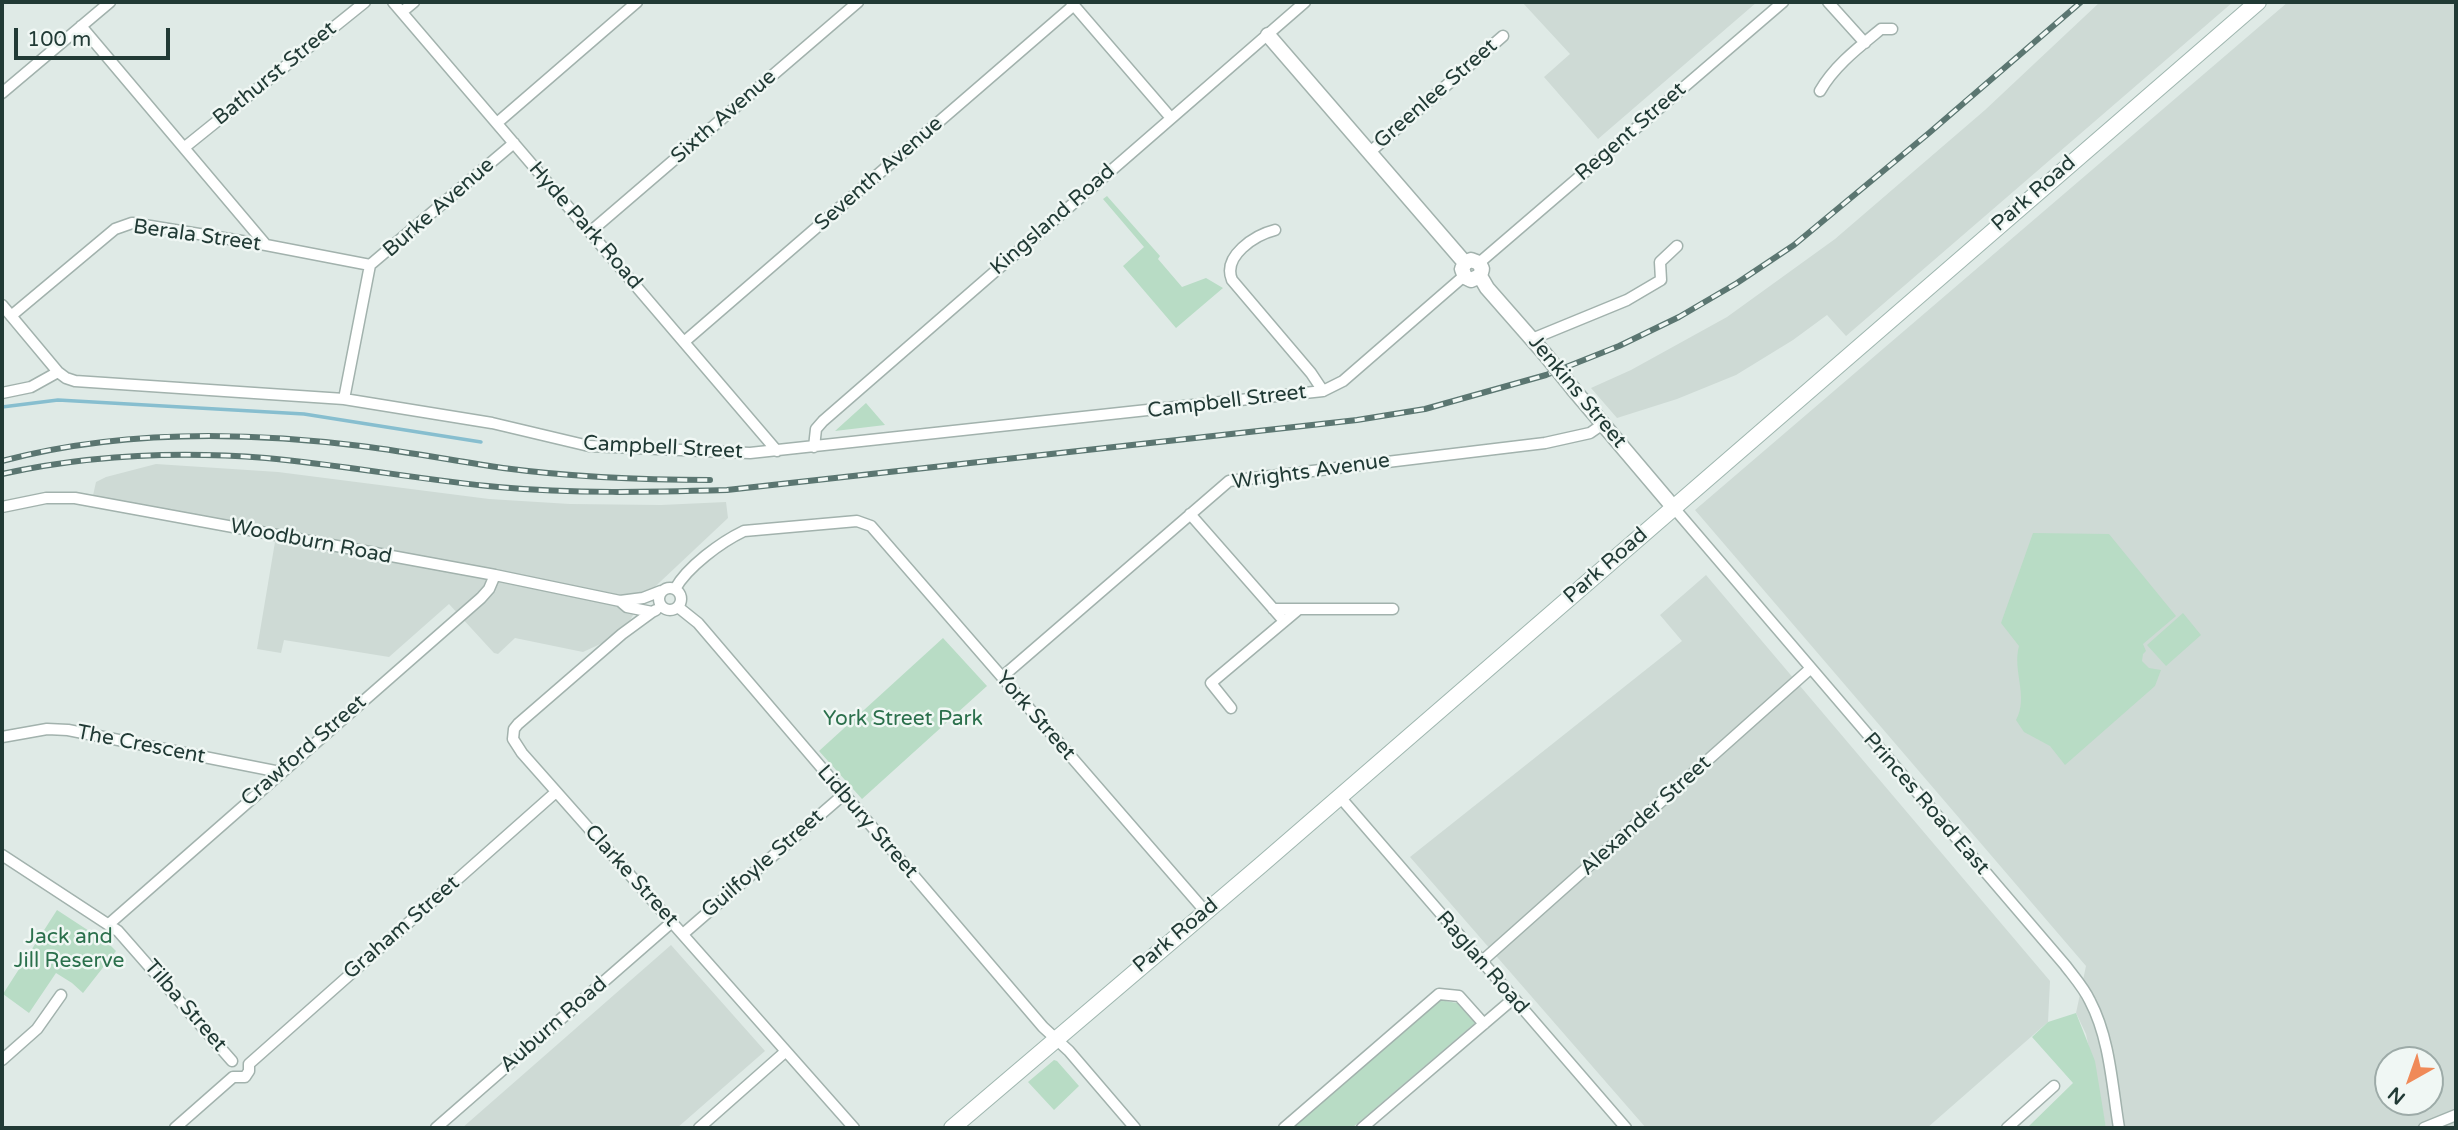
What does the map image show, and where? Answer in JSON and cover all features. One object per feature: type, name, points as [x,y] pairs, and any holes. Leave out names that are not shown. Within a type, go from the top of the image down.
[{"type":"main road","name":"Park Road","points":[[952,1128],[1340,797],[2258,2]]},
{"type":"street","points":[[2,93],[110,2]]},
{"type":"street","name":"Bathurst Street","points":[[185,147],[365,2]]},
{"type":"street","name":"Hyde Park Road","points":[[393,2],[777,451]]},
{"type":"street","points":[[402,12],[414,2]]},
{"type":"street","points":[[497,123],[637,2]]},
{"type":"street","name":"Sixth Avenue","points":[[590,232],[858,2]]},
{"type":"street","name":"Kingsland Road","points":[[814,447],[816,429],[823,421],[1306,2]]},
{"type":"street","name":"Regent Street","points":[[1343,382],[1783,2]]},
{"type":"street","points":[[1828,2],[1865,43]]},
{"type":"street","points":[[1073,4],[1171,118]]},
{"type":"street","name":"Seventh Avenue","points":[[684,342],[1073,4]]},
{"type":"street","points":[[81,26],[266,245]]},
{"type":"street","points":[[1820,91],[1828,76],[1881,29],[1892,29]]},
{"type":"street","name":"Jenkins Street","points":[[1268,35],[1472,269],[1674,508]]},
{"type":"street","name":"Greenlee Street","points":[[1370,152],[1503,36]]},
{"type":"street","name":"Burke Avenue","points":[[344,399],[370,265],[514,143]]},
{"type":"street","name":"Berala Street","points":[[11,316],[115,229],[132,223],[370,265]]},
{"type":"street","points":[[1275,230],[1259,234],[1231,260],[1229,273],[1323,391]]},
{"type":"street","points":[[1532,339],[1627,300],[1661,280],[1660,262],[1677,246]]},
{"type":"street","points":[[2,305],[58,372],[31,387],[2,393]]},
{"type":"street","name":"Campbell Street","points":[[58,372],[75,381],[344,399],[492,423],[589,446],[750,453],[1323,391],[1343,382]]},
{"type":"street","name":"Wrights Avenue","points":[[1002,677],[1224,484],[1236,479],[1545,443],[1590,433],[1603,424]]},
{"type":"street","name":"Woodburn Road","points":[[2,506],[47,498],[83,499],[495,575],[657,610]]},
{"type":"street","name":"Princes Road East","points":[[1674,508],[2065,965],[2089,998],[2104,1036],[2119,1128]]},
{"type":"street","points":[[1190,514],[1284,621]]},
{"type":"street","name":"York Street","points":[[675,589],[684,576],[729,538],[744,531],[864,522],[877,532],[1205,911]]},
{"type":"street","name":"Crawford Street","points":[[109,924],[481,598],[489,589],[495,575]]},
{"type":"street","points":[[675,589],[681,597],[678,607],[670,611],[657,610],[661,591],[675,589]]},
{"type":"street","name":"Woodburn Road","points":[[624,604],[661,591]]},
{"type":"street","points":[[622,634],[631,616],[624,604]]},
{"type":"street","name":"Lidbury Street","points":[[678,607],[698,623],[1043,1027],[1069,1051],[1135,1128]]},
{"type":"street","points":[[1273,609],[1393,609]]},
{"type":"street","points":[[1231,708],[1211,683],[1299,609]]},
{"type":"street","name":"Clarke Street","points":[[657,610],[622,634],[514,729],[512,734],[515,744],[854,1128]]},
{"type":"street","name":"Alexander Street","points":[[1481,962],[1810,669]]},
{"type":"street","name":"The Crescent","points":[[2,737],[47,729],[68,730],[280,772]]},
{"type":"street","name":"Graham Street","points":[[248,1064],[556,792]]},
{"type":"street","name":"Guilfoyle Street","points":[[683,934],[843,795]]},
{"type":"street","name":"Raglan Road","points":[[1340,797],[1626,1128]]},
{"type":"street","name":"Tilba Street","points":[[2,855],[109,924],[126,938],[232,1061]]},
{"type":"street","name":"Auburn Road","points":[[436,1128],[672,922]]},
{"type":"street","points":[[1284,1128],[1439,994],[1459,996],[1484,1024]]},
{"type":"street","points":[[2,1060],[37,1029],[61,995]]},
{"type":"street","points":[[1362,1128],[1513,999]]},
{"type":"street","points":[[699,1128],[785,1052]]},
{"type":"street","points":[[175,1128],[233,1077],[244,1077],[249,1072],[248,1064],[243,1059],[232,1061],[229,1067],[233,1077]]},
{"type":"street","points":[[2007,1128],[2019,1124],[2054,1086]]},
{"type":"street","points":[[2424,1128],[2456,1115]]},
{"type":"shaded area","points":[[1522,2],[1757,2],[1598,139],[1544,77],[1570,54]]},
{"type":"shaded area","points":[[2100,2],[2233,2],[1846,336],[1827,315],[1793,340],[1736,375],[1677,399],[1617,418],[1591,388],[1631,370],[1727,317],[1835,239],[1985,110]]},
{"type":"shaded area","points":[[2288,2],[2456,2],[2456,1128],[2106,1128],[2086,1034],[2076,1013],[2086,966],[1695,510]]},
{"type":"shaded area","points":[[156,464],[278,472],[489,499],[570,504],[661,505],[726,502],[728,518],[643,598],[622,634],[583,652],[515,638],[498,654],[494,653],[449,604],[389,657],[284,640],[281,653],[257,649],[276,536],[92,500],[96,482]]},
{"type":"shaded area","points":[[1706,575],[2050,981],[2048,1022],[1927,1128],[1646,1128],[1410,857],[1682,641],[1660,615]]},
{"type":"shaded area","points":[[671,945],[765,1051],[677,1128],[462,1128]]},
{"type":"green space","points":[[1107,196],[1160,256],[1158,259],[1182,287],[1206,278],[1223,288],[1176,328],[1123,266],[1144,247],[1103,199]]},
{"type":"green space","points":[[866,403],[885,425],[835,431]]},
{"type":"green space","points":[[2033,533],[2109,534],[2176,616],[2143,644],[2146,651],[2142,661],[2149,668],[2161,670],[2155,686],[2065,765],[2050,746],[2024,732],[2016,720],[2021,702],[2017,664],[2019,646],[2001,623]]},
{"type":"green space","points":[[2183,613],[2201,635],[2166,666],[2147,645]]},
{"type":"green space","name":"York Street Park","points":[[943,638],[987,686],[862,799],[819,751]]},
{"type":"green space","name":"Jack and Jill Reserve","points":[[57,910],[116,951],[83,993],[56,973],[29,1013],[3,994]]},
{"type":"green space","points":[[1440,1000],[1457,1003],[1475,1023],[1352,1128],[1291,1128]]},
{"type":"green space","points":[[2076,1013],[2095,1061],[2106,1128],[2031,1128],[2029,1126],[2073,1083],[2032,1037],[2048,1022]]},
{"type":"green space","points":[[1054,1060],[1079,1086],[1054,1110],[1028,1082]]},
{"type":"waterway","points":[[2,407],[58,400],[304,414],[481,442]]},
{"type":"railway","points":[[2,474],[67,462],[133,456],[200,455],[266,458],[469,484],[555,491],[727,490],[1357,420],[1425,409],[1546,375],[1619,346],[1679,317],[1737,283],[1794,245],[2081,2]]},
{"type":"railway","points":[[2,461],[90,443],[180,436],[226,436],[361,446],[555,474],[710,480]]}]
